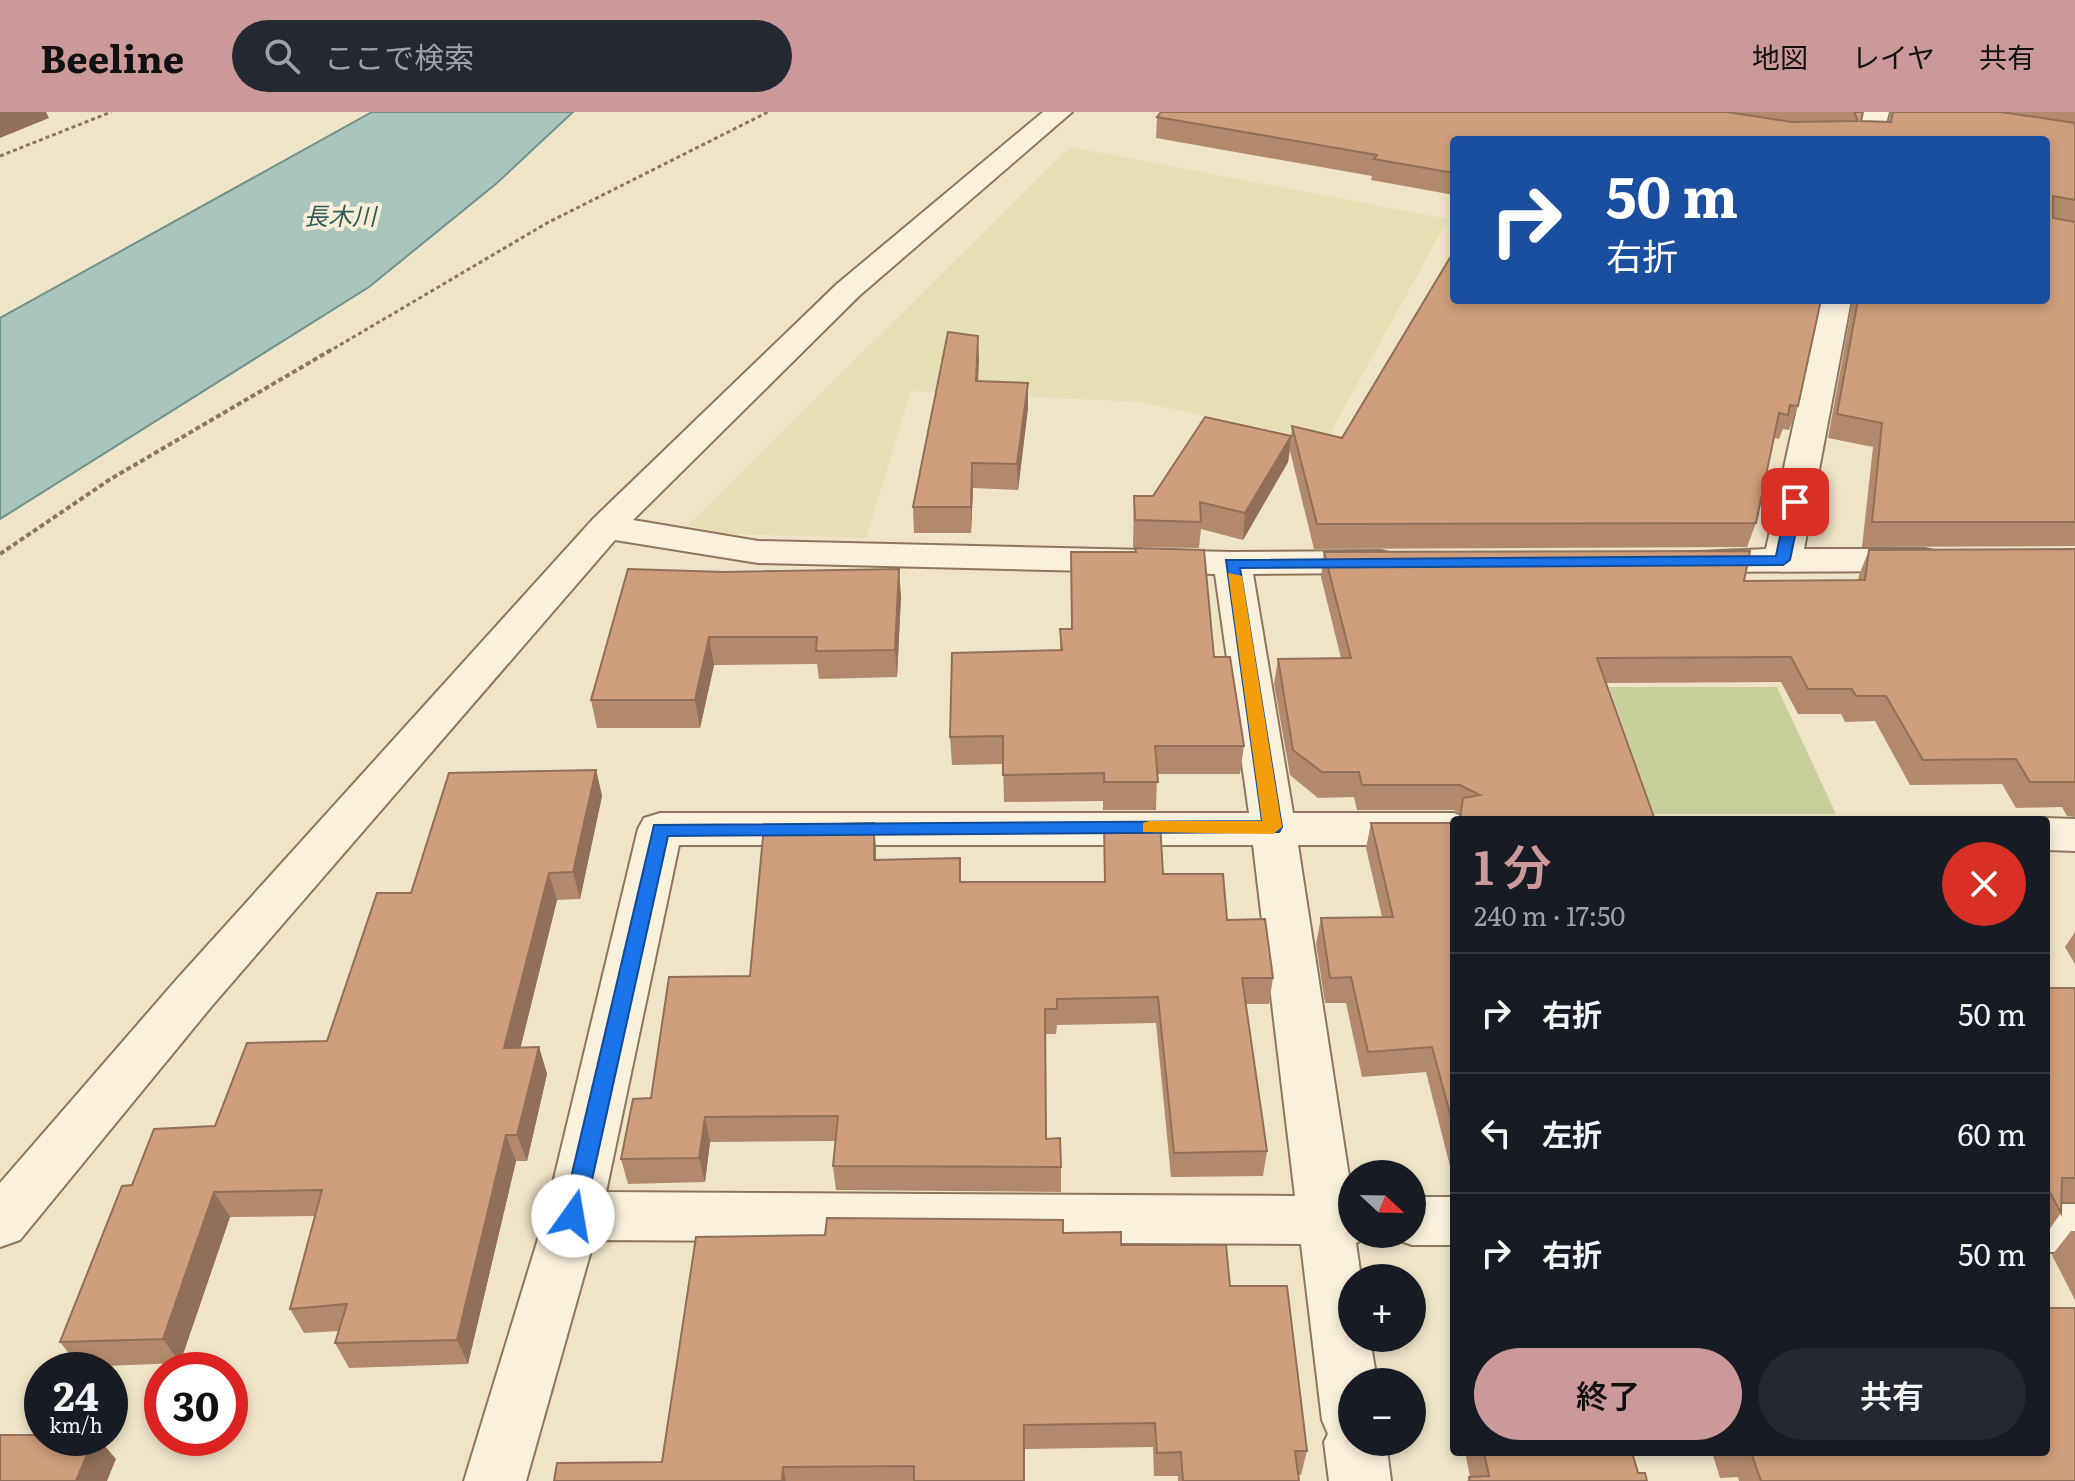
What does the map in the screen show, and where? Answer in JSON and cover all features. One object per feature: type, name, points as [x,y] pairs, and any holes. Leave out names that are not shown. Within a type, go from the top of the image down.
[{"type":"street","points":[[0,1223],[194,993],[606,527],[848,290],[1059,112]]},
{"type":"street","points":[[1870,136],[1876,112]]},
{"type":"street","points":[[1783,560],[1835,304]]},
{"type":"street","points":[[606,527],[758,552],[1232,563],[1421,562]]},
{"type":"street","points":[[1657,561],[1967,560]]},
{"type":"street","points":[[1232,563],[1338,1214]]},
{"type":"street","points":[[495,1481],[573,1216],[660,829],[1450,829]]},
{"type":"street","points":[[2050,834],[2075,835]]},
{"type":"street","points":[[573,1216],[1338,1220]]},
{"type":"street","points":[[1426,1221],[1450,1221]]},
{"type":"street","points":[[2050,1228],[2075,1228]]},
{"type":"street","points":[[1341,1248],[1349,1368]]},
{"type":"street","points":[[1357,1456],[1360,1481]]},
{"type":"path","points":[[0,156],[111,112]]},
{"type":"path","points":[[0,554],[109,480],[547,223],[768,112]]},
{"type":"shaded area","points":[[1070,147],[1448,219],[1326,441],[1140,402],[911,391],[866,538],[725,534],[688,525]]},
{"type":"green space","points":[[1609,687],[1777,687],[1836,814],[1654,814]]},
{"type":"water","name":"長木川","points":[[372,112],[573,112],[497,183],[369,287],[0,519],[0,318]]},
{"type":"building","points":[[1161,112],[1727,112],[1792,122],[1858,121],[1854,112],[1863,112],[1861,121],[1891,122],[1893,112],[2001,112],[2075,123],[2075,200],[2053,196],[2053,218],[2075,222],[2075,522],[1872,522],[1882,423],[1837,414],[1857,304],[2050,304],[2050,136],[1450,136],[1450,172],[1374,159],[1377,155],[1157,117]]},
{"type":"building","points":[[1450,258],[1450,304],[1820,304],[1798,406],[1790,405],[1788,415],[1779,413],[1756,523],[1317,524],[1292,426],[1342,438]]},
{"type":"building","points":[[948,332],[978,336],[976,381],[1028,383],[1017,464],[972,463],[971,507],[913,507]]},
{"type":"building","points":[[1205,417],[1291,436],[1245,513],[1200,502],[1201,522],[1135,520],[1134,496],[1153,496]]},
{"type":"building","points":[[1135,548],[1204,550],[1214,657],[1230,657],[1244,746],[1155,746],[1158,782],[1104,782],[1104,773],[1003,775],[1003,736],[950,737],[952,653],[1062,650],[1060,629],[1072,629],[1071,552],[1136,552]]},
{"type":"building","points":[[2075,549],[2075,782],[2030,782],[2016,759],[1923,760],[1886,696],[1856,696],[1852,689],[1808,689],[1791,657],[1597,658],[1654,816],[1461,816],[1463,798],[1480,795],[1460,785],[1362,785],[1359,772],[1322,772],[1293,750],[1278,659],[1351,658],[1324,552],[1750,551],[1744,581],[1865,580],[1869,550]]},
{"type":"building","points":[[628,569],[724,572],[899,569],[895,650],[816,651],[817,637],[709,637],[695,700],[591,700]]},
{"type":"building","points":[[596,770],[573,872],[549,873],[504,1048],[539,1047],[517,1135],[506,1135],[457,1340],[335,1343],[347,1304],[290,1309],[322,1190],[214,1192],[163,1339],[60,1342],[122,1186],[132,1185],[154,1129],[215,1126],[247,1043],[327,1041],[377,893],[411,893],[449,773]]},
{"type":"building","points":[[1104,822],[1160,822],[1163,874],[1223,874],[1227,920],[1265,919],[1273,978],[1242,978],[1267,1151],[1174,1153],[1158,997],[1057,999],[1057,1009],[1045,1009],[1046,1139],[1060,1138],[1061,1167],[833,1166],[838,1116],[705,1117],[699,1158],[621,1159],[633,1099],[651,1098],[669,977],[750,976],[764,826],[874,823],[874,860],[960,858],[960,882],[1105,882]]},
{"type":"building","points":[[1371,823],[1450,823],[1450,1113],[1432,1047],[1368,1052],[1351,977],[1330,978],[1321,918],[1393,917]]},
{"type":"building","points":[[2050,988],[2075,988],[2075,1178],[2062,1178],[2061,1213],[2050,1192]]},
{"type":"building","points":[[827,1218],[1063,1220],[1063,1233],[1121,1232],[1121,1245],[1226,1245],[1230,1286],[1287,1286],[1307,1451],[1295,1451],[1299,1481],[1183,1481],[1181,1452],[1157,1453],[1155,1423],[1024,1425],[1024,1481],[914,1481],[914,1466],[783,1467],[782,1481],[554,1481],[557,1463],[662,1462],[696,1237],[825,1235]]},
{"type":"building","points":[[2050,1308],[2075,1308],[2075,1481],[1761,1481],[1752,1456],[2050,1456]]},
{"type":"building","points":[[0,1435],[24,1435],[24,1456],[86,1456],[76,1481],[0,1481]]},
{"type":"building","points":[[1485,1456],[1633,1456],[1638,1473],[1645,1473],[1647,1481],[1470,1481],[1469,1477],[1489,1476]]},
{"type":"slow traffic","points":[[1149,828],[1273,827],[1234,576]]},
{"type":"route","points":[[573,1216],[660,829],[1273,827],[1232,563],[1783,560],[1795,502]]}]
